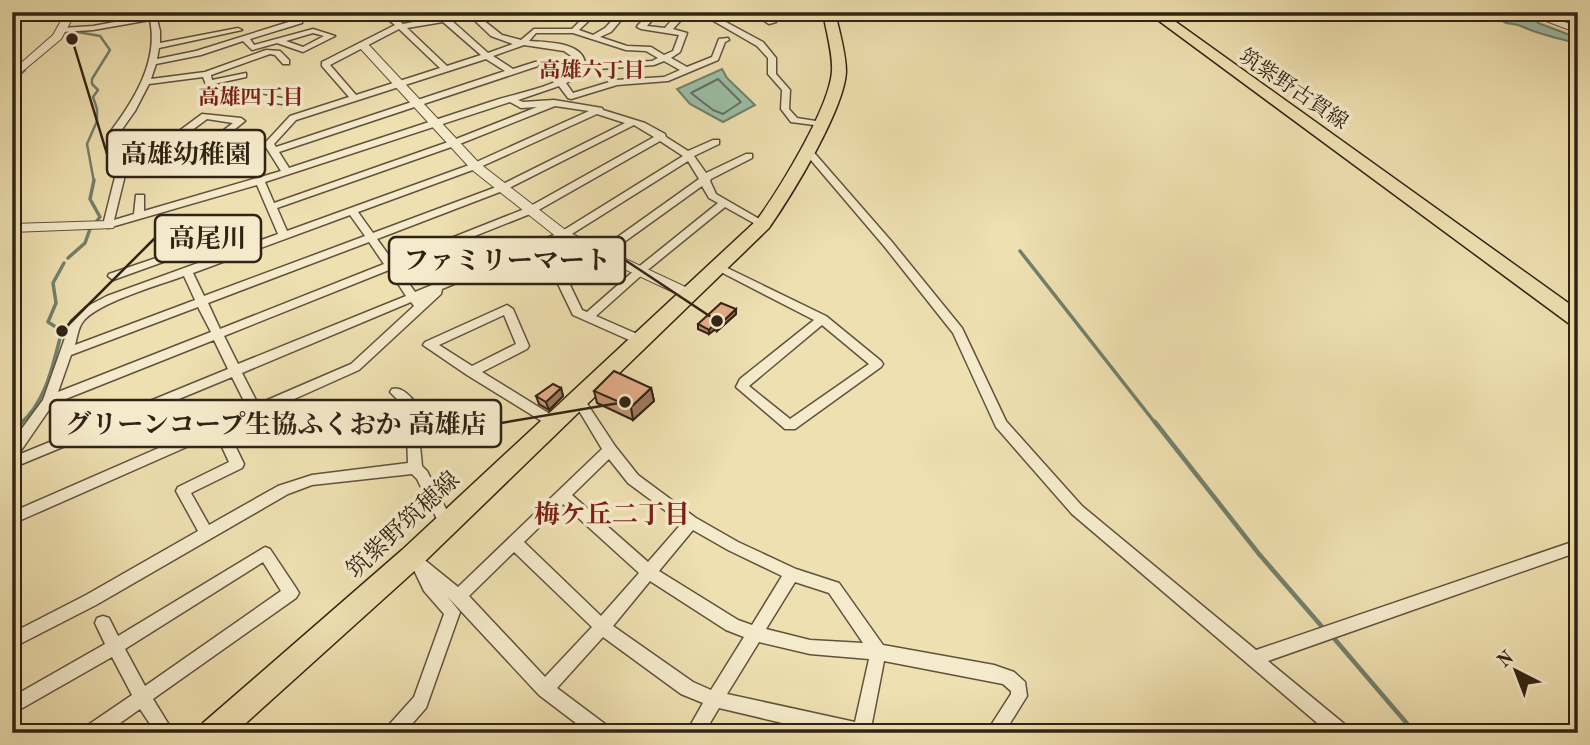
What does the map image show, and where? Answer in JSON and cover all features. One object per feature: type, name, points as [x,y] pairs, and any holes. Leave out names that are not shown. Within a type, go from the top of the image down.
[{"type":"main road","name":"筑紫野筑穂線","points":[[213,733],[414,560],[446,523],[763,224],[777,206],[835,93],[838,60],[829,12]]},
{"type":"main road","name":"筑紫野古賀線","points":[[1142,12],[1385,180]]},
{"type":"main road","name":"筑紫野古賀線","points":[[1153,12],[1578,320]]},
{"type":"street","points":[[12,77],[62,30],[71,12]]},
{"type":"street","points":[[62,30],[93,28],[185,12]]},
{"type":"street","points":[[264,12],[235,15],[241,35],[253,48],[313,31],[331,36],[303,50],[278,41]]},
{"type":"street","points":[[155,46],[241,35],[299,21],[299,12]]},
{"type":"street","points":[[370,12],[393,19],[398,27],[447,70]]},
{"type":"street","points":[[355,99],[325,64],[398,27],[487,12]]},
{"type":"street","points":[[574,31],[594,12]]},
{"type":"street","points":[[594,37],[608,30],[624,12]]},
{"type":"street","points":[[581,68],[654,63],[676,52],[683,33],[641,27],[655,12]]},
{"type":"street","points":[[667,31],[679,17],[693,12]]},
{"type":"street","points":[[702,12],[761,44],[772,58],[772,74],[786,90],[785,108],[794,120],[819,124]]},
{"type":"street","points":[[718,21],[743,12]]},
{"type":"street","points":[[754,12],[772,22]]},
{"type":"street","points":[[1527,12],[1578,30]]},
{"type":"street","points":[[12,228],[108,225],[139,217],[260,181],[501,101],[513,100],[561,83],[575,76],[581,68],[580,58],[572,50],[496,36],[471,14]]},
{"type":"street","points":[[108,225],[124,161],[113,135],[126,120],[152,62],[157,25],[153,17]]},
{"type":"street","points":[[445,19],[487,56],[512,72]]},
{"type":"street","points":[[287,172],[269,144],[293,118],[447,70],[523,43],[534,30],[574,31],[625,48],[648,49],[687,70]]},
{"type":"street","points":[[152,62],[198,53],[241,35]]},
{"type":"street","points":[[561,83],[572,96],[616,83],[665,79],[715,58],[725,40]]},
{"type":"street","points":[[363,45],[475,166],[563,235],[689,294]]},
{"type":"street","points":[[208,78],[270,52],[277,53],[286,62]]},
{"type":"street","points":[[195,75],[198,53]]},
{"type":"street","points":[[273,151],[536,64]]},
{"type":"street","points":[[145,82],[195,75],[208,78],[243,75]]},
{"type":"street","points":[[208,78],[212,90],[282,101]]},
{"type":"street","points":[[252,96],[266,85]]},
{"type":"street","points":[[573,98],[580,106]]},
{"type":"street","points":[[513,100],[521,105],[554,103],[580,106],[634,122],[662,136],[688,156],[705,178],[710,194],[723,204],[763,224]]},
{"type":"street","points":[[271,207],[454,143],[554,103]]},
{"type":"street","points":[[12,453],[49,401],[77,321],[90,310],[111,299],[475,166],[599,110]]},
{"type":"street","points":[[124,161],[151,156],[191,160],[241,121],[205,116],[151,156]]},
{"type":"street","points":[[67,352],[502,188],[634,122]]},
{"type":"street","points":[[49,401],[531,209],[662,136]]},
{"type":"street","points":[[12,463],[235,372],[417,302],[443,286],[563,235],[688,156],[716,142]]},
{"type":"street","points":[[807,149],[958,331],[1001,424],[1077,510],[1342,733]]},
{"type":"street","points":[[640,340],[577,312],[564,284],[601,253],[705,178],[749,156]]},
{"type":"street","points":[[260,181],[284,237]]},
{"type":"street","points":[[139,217],[140,197]]},
{"type":"street","points":[[588,317],[723,204]]},
{"type":"street","points":[[354,212],[369,238],[417,302]]},
{"type":"street","points":[[113,276],[159,260]]},
{"type":"street","points":[[719,267],[822,319],[877,364],[790,426],[743,387],[744,383],[822,319]]},
{"type":"street","points":[[187,272],[255,411]]},
{"type":"street","points":[[12,518],[355,366],[417,302]]},
{"type":"street","points":[[471,372],[523,346],[507,309],[429,345],[471,372],[553,422]]},
{"type":"street","points":[[396,392],[410,404],[412,411],[415,468],[422,475],[446,523]]},
{"type":"street","points":[[515,543],[603,627],[664,674],[713,699],[862,732],[878,652],[834,588],[792,574],[733,547],[691,522],[633,479],[610,450],[578,399]]},
{"type":"street","points":[[207,534],[183,491],[237,464],[219,427]]},
{"type":"street","points":[[459,596],[610,450]]},
{"type":"street","points":[[12,641],[91,600],[283,490],[312,480],[415,468]]},
{"type":"street","points":[[562,495],[648,572],[721,619],[755,634],[810,647],[878,652],[1008,678],[1019,688],[1019,696],[994,733]]},
{"type":"street","points":[[545,689],[603,627],[691,522]]},
{"type":"street","points":[[1255,658],[1578,546]]},
{"type":"street","points":[[12,706],[116,646],[265,553],[291,593],[91,733]]},
{"type":"street","points":[[414,560],[459,596],[545,689],[603,733]]},
{"type":"street","points":[[393,733],[420,702],[452,612],[429,586],[414,560]]},
{"type":"street","points":[[694,733],[792,574]]},
{"type":"street","points":[[103,623],[142,697],[166,733]]},
{"type":"water","points":[[1483,12],[1520,12],[1534,17],[1538,23],[1578,38],[1578,43],[1506,23],[1504,19]]},
{"type":"water","points":[[722,69],[727,78],[755,105],[723,122],[690,104],[677,89]]},
{"type":"building","points":[[721,303],[736,309],[717,327],[713,325],[709,330],[698,324]]},
{"type":"building","points":[[614,371],[651,388],[631,407],[594,391]]},
{"type":"building","points":[[553,384],[561,388],[546,402],[536,396]]},
{"type":"waterway","points":[[72,31],[100,36],[110,50],[92,79],[92,84],[98,90],[93,97],[97,121],[87,144],[94,181]]},
{"type":"waterway","points":[[12,82],[25,70]]},
{"type":"waterway","points":[[94,181],[90,199],[100,217],[96,222]]},
{"type":"waterway","points":[[68,258],[85,243],[90,229]]},
{"type":"waterway","points":[[1020,251],[1156,424]]},
{"type":"waterway","points":[[22,422],[43,393],[62,331],[48,322],[56,303],[53,283],[64,263]]},
{"type":"waterway","points":[[12,430],[22,422]]},
{"type":"waterway","points":[[1155,422],[1259,554],[1324,629]]},
{"type":"waterway","points":[[1332,636],[1415,733]]},
{"type":"place","name":"高雄幼稚園","points":[[72,39]]},
{"type":"place","name":"ファミリーマート","points":[[717,321]]},
{"type":"place","name":"高尾川","points":[[62,331]]},
{"type":"place","name":"グリーンコープ生協ふくおか 高雄店","points":[[625,402]]},
{"type":"district","name":"高雄六丁目","points":[[592,71]]},
{"type":"district","name":"高雄四丁目","points":[[251,98]]},
{"type":"district","name":"梅ケ丘二丁目","points":[[612,516]]}]
